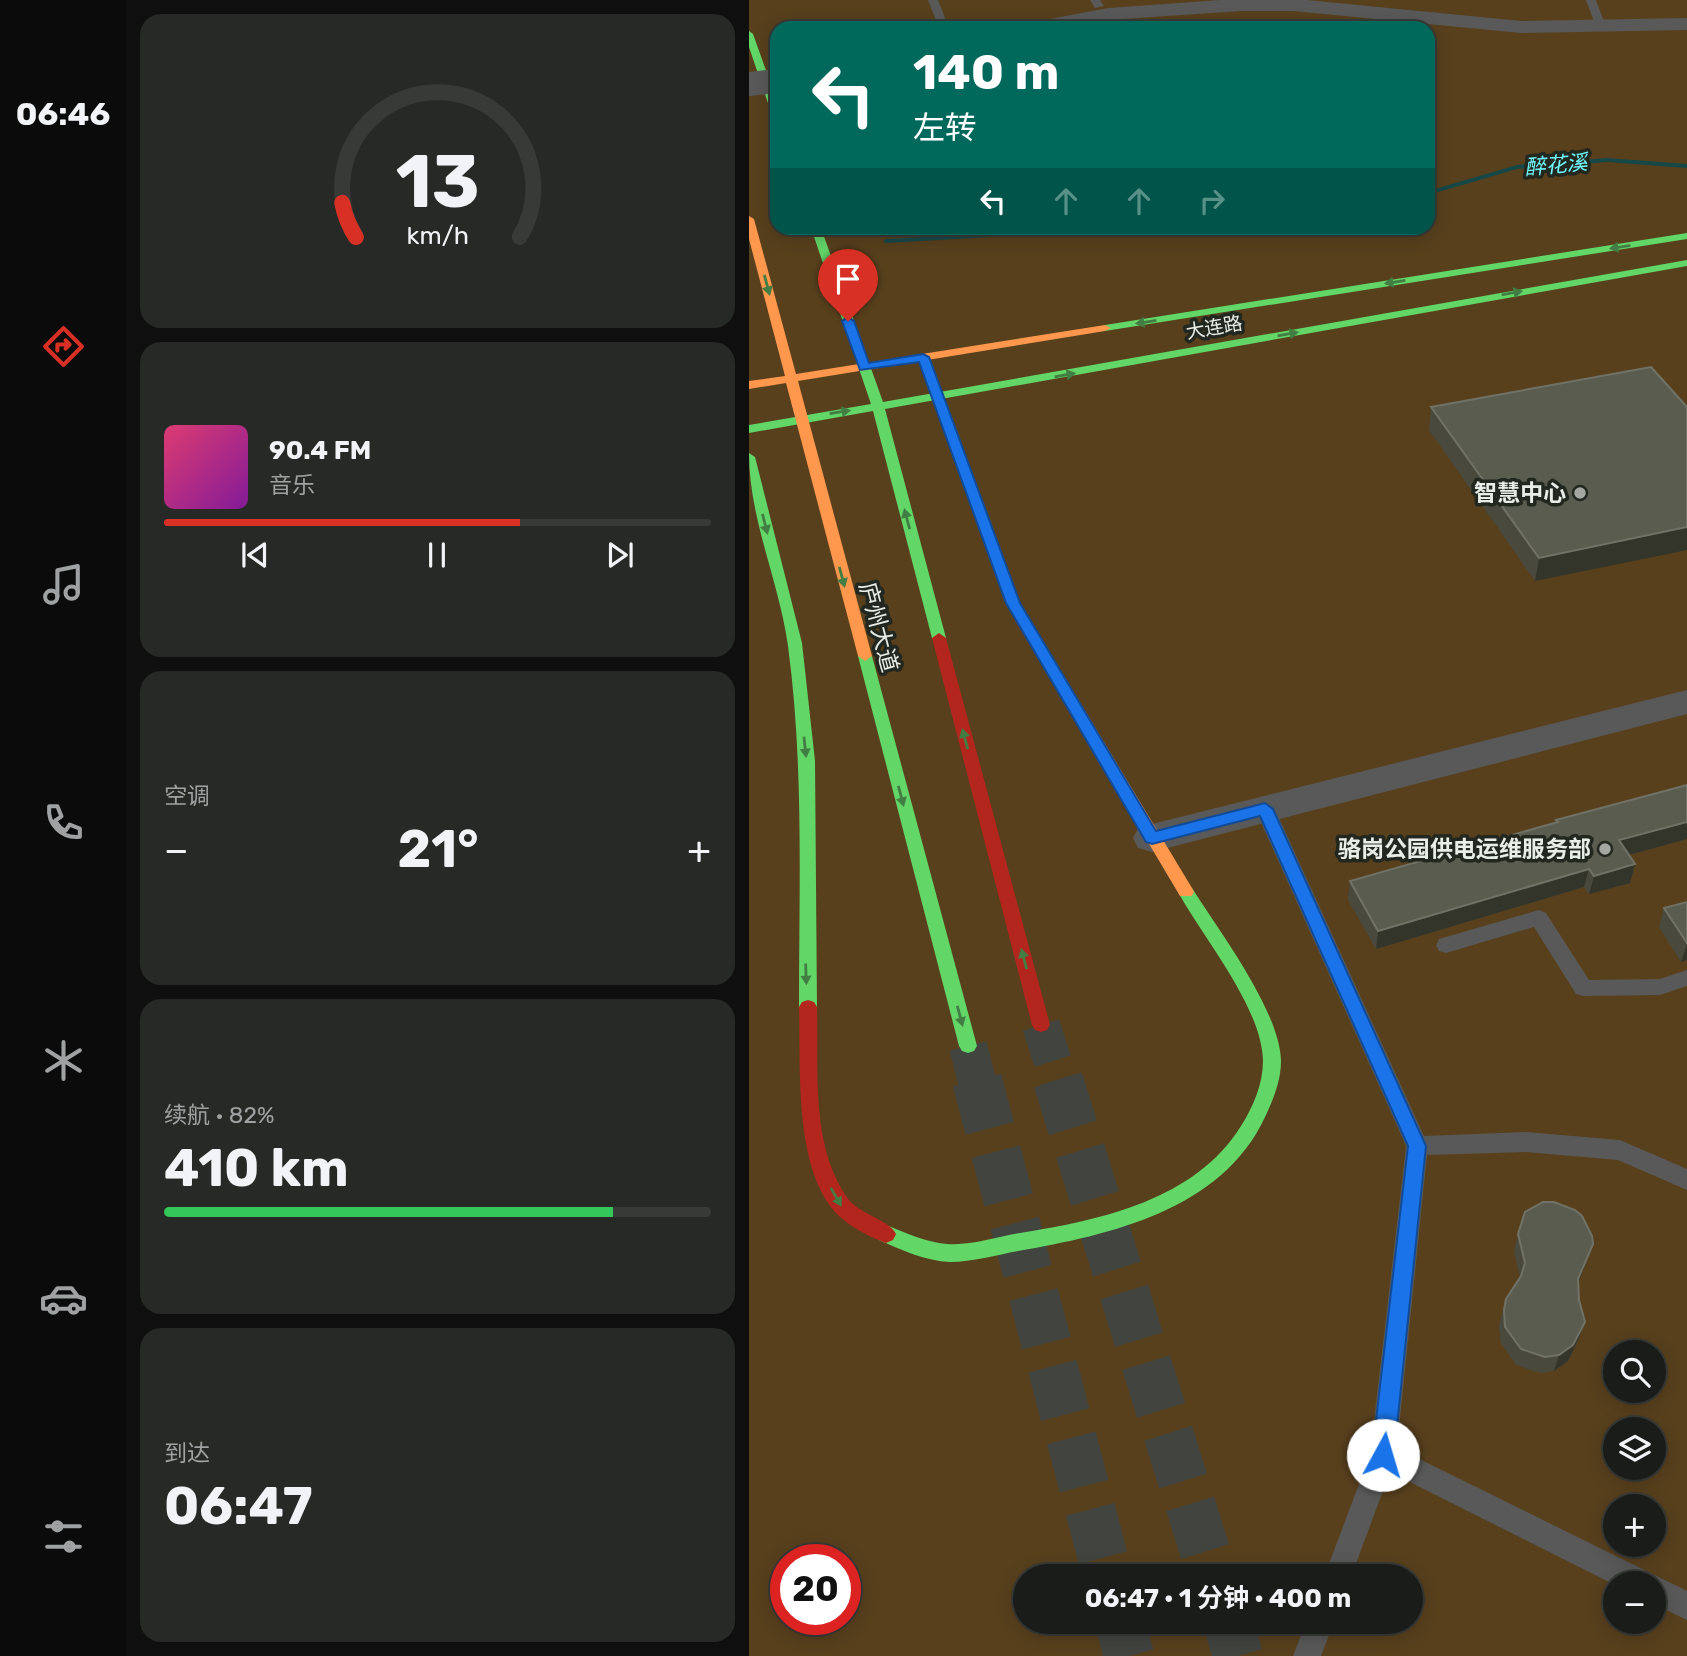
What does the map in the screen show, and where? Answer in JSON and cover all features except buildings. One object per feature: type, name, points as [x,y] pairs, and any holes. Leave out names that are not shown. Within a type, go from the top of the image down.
[{"type":"main road","points":[[749,34],[770,95]]},
{"type":"main road","name":"庐州大道","points":[[749,219],[968,1046]]},
{"type":"main road","points":[[818,235],[877,406],[1041,1025]]},
{"type":"main road","name":"大连路","points":[[749,385],[1687,236]]},
{"type":"main road","name":"大连路","points":[[749,429],[937,398],[1687,263]]},
{"type":"main road","points":[[749,457],[795,643],[807,761],[806,964],[814,1146],[823,1173],[842,1207],[876,1230],[909,1245],[949,1253],[1057,1237],[1124,1217],[1182,1195],[1213,1172],[1245,1137],[1264,1102],[1272,1060],[1263,1026],[1249,994],[1152,838],[1013,603],[923,357]]},
{"type":"street","points":[[1072,21],[1108,14],[1241,5],[1293,5],[1521,27],[1687,24]]},
{"type":"street","points":[[749,85],[770,82]]},
{"type":"street","points":[[1152,838],[1686,705]]},
{"type":"lane","points":[[933,0],[941,21]]},
{"type":"lane","points":[[1591,0],[1601,27]]},
{"type":"lane","points":[[1265,809],[1417,1146],[1383,1455],[1342,1564]]},
{"type":"lane","points":[[1446,945],[1539,918],[1583,988],[1660,987],[1687,978]]},
{"type":"lane","points":[[1417,1146],[1526,1142],[1620,1150],[1687,1180]]},
{"type":"lane","points":[[1383,1455],[1617,1571]]},
{"type":"lane","points":[[1666,1595],[1687,1605]]},
{"type":"lane","points":[[1307,1656],[1315,1634]]},
{"type":"shaded area","points":[[749,0],[1687,0],[1687,1656],[749,1656]]},
{"type":"waterway","name":"醉花溪","points":[[1435,191],[1517,167],[1607,160],[1687,166]]},
{"type":"waterway","name":"醉花溪","points":[[886,241],[992,235]]},
{"type":"tunnel","points":[[1041,1025],[1059,1081]]},
{"type":"tunnel","points":[[968,1046],[977,1081]]},
{"type":"tunnel","points":[[977,1080],[1105,1564]]},
{"type":"tunnel","points":[[1058,1080],[1209,1564]]},
{"type":"tunnel","points":[[1123,1634],[1129,1656]]},
{"type":"tunnel","points":[[1232,1634],[1238,1656]]},
{"type":"traffic: fast","points":[[749,34],[770,95]]},
{"type":"traffic: fast","points":[[818,235],[878,406],[939,638]]},
{"type":"traffic: fast","points":[[1105,328],[1687,236]]},
{"type":"traffic: fast","points":[[749,429],[1687,263]]},
{"type":"traffic: fast","points":[[749,457],[795,643],[807,761],[808,1007]]},
{"type":"traffic: fast","points":[[865,656],[968,1046]]},
{"type":"traffic: fast","points":[[886,1234],[923,1248],[952,1253],[1070,1232],[1129,1215],[1179,1196],[1200,1183],[1231,1155],[1255,1120],[1263,1102],[1272,1062],[1270,1044],[1252,1000],[1186,892]]},
{"type":"traffic: slow","points":[[749,219],[865,656]]},
{"type":"traffic: slow","points":[[749,385],[1105,328]]},
{"type":"traffic: slow","points":[[1013,603],[1186,892]]},
{"type":"traffic: jam","points":[[923,357],[1013,603]]},
{"type":"traffic: jam","points":[[939,638],[1041,1025]]},
{"type":"traffic: jam","points":[[808,1007],[811,1110],[820,1162],[841,1205],[862,1222],[886,1234]]},
{"type":"place","name":"智慧中心","points":[[1580,493]]},
{"type":"place","name":"骆岗公园供电运维服务部","points":[[1605,849]]},
{"type":"route","points":[[848,321],[865,367],[923,357],[1013,603],[1152,838],[1265,809],[1417,1146],[1383,1455]]}]
